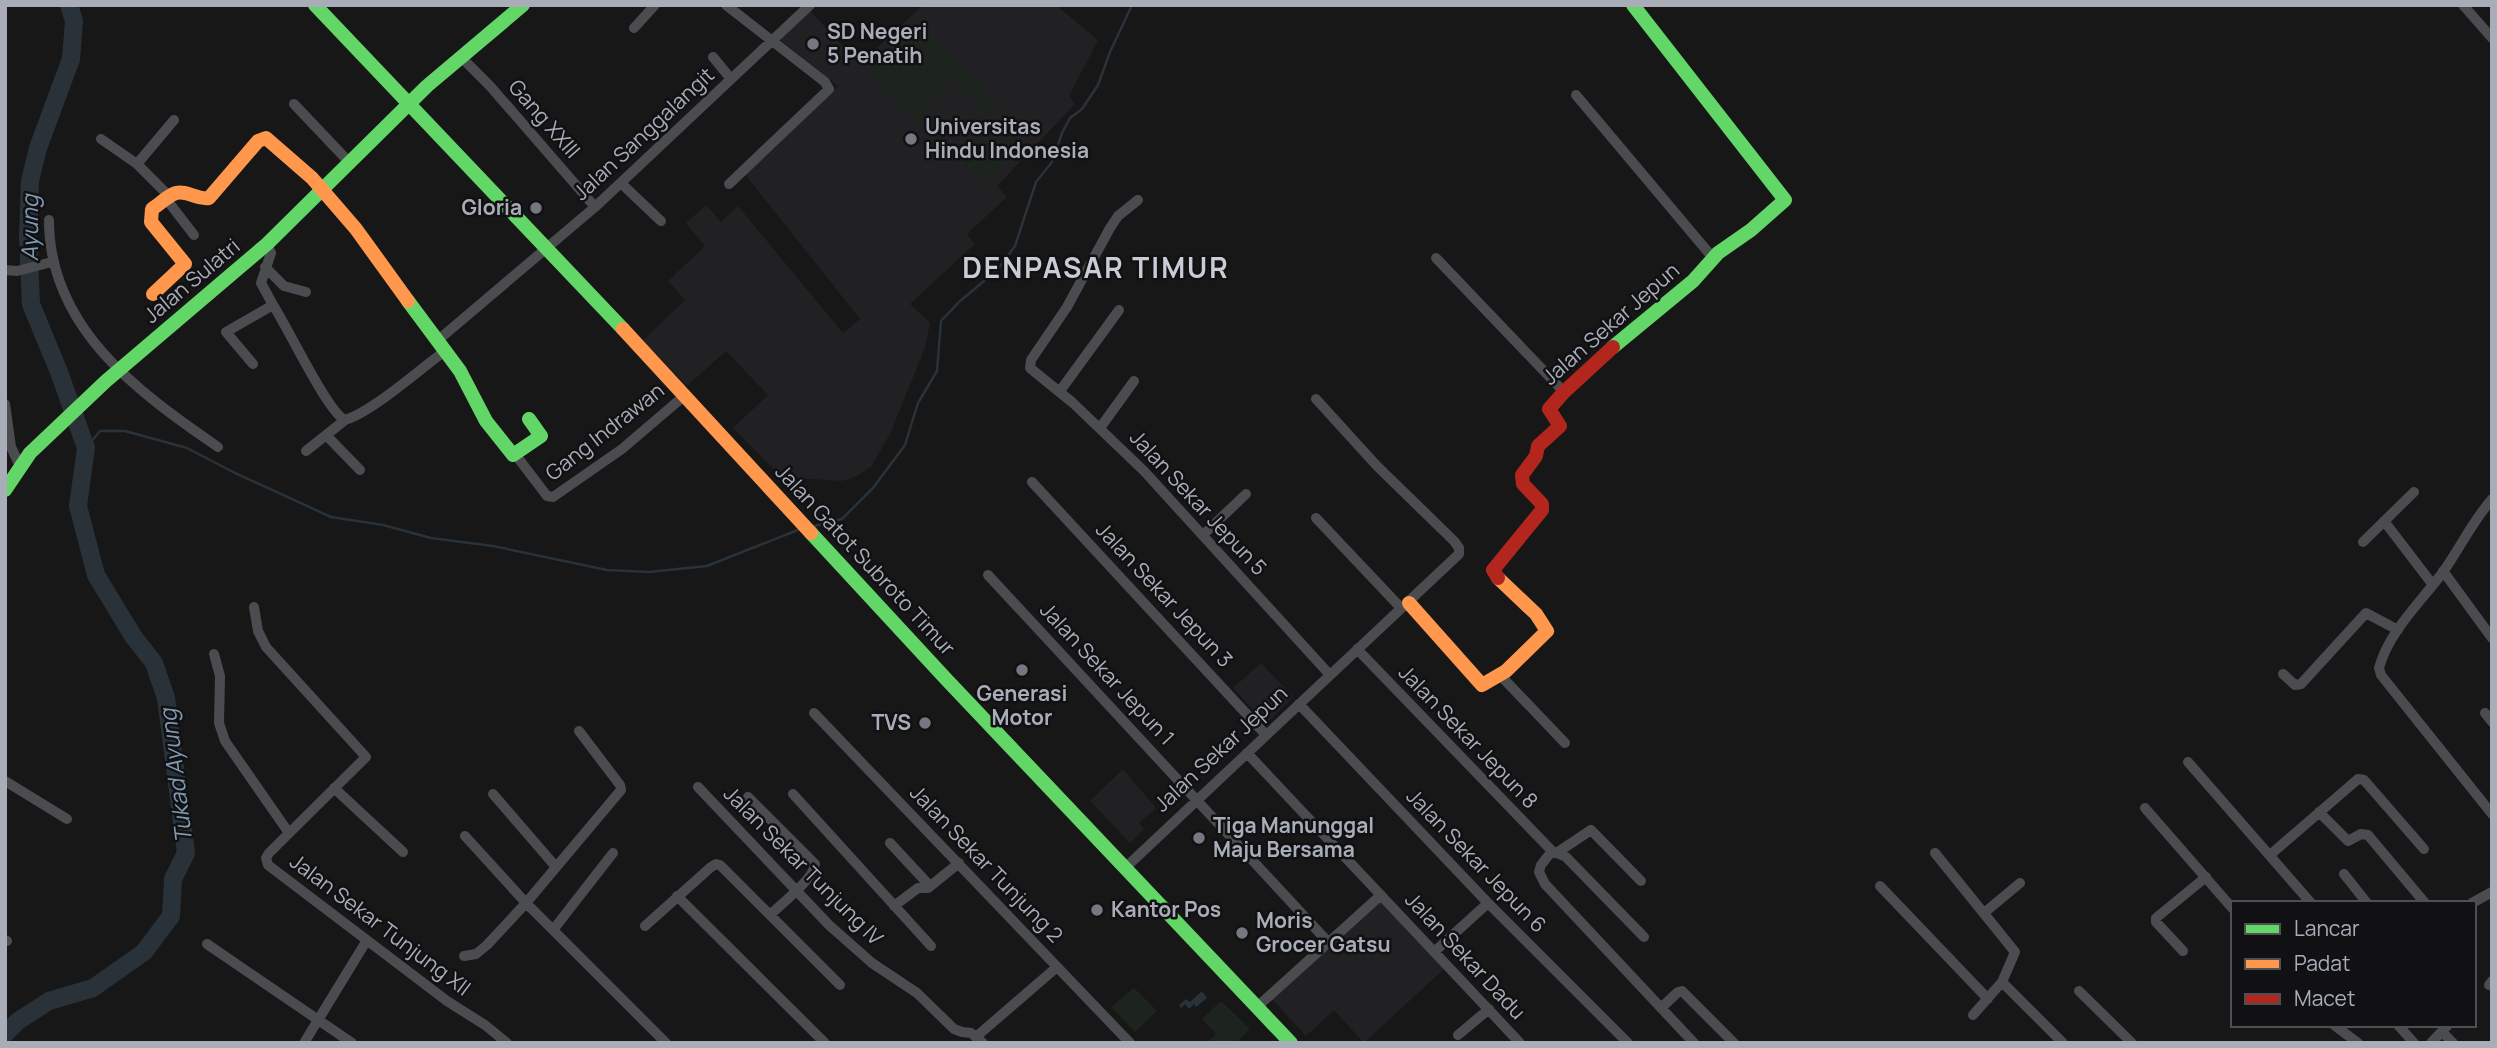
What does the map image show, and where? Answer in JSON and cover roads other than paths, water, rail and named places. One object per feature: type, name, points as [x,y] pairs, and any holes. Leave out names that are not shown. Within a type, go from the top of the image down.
[{"type":"main road","name":"Jalan Gatot Subroto Timur","points":[[315,5],[833,555],[1124,869],[1291,1043]]},
{"type":"main road","name":"Jalan Sulatri","points":[[5,491],[20,466],[44,439],[106,381],[267,244],[427,86],[523,5]]},
{"type":"main road","name":"Jalan Sekar Jepun","points":[[1500,675],[1547,631],[1542,621],[1501,582],[1493,570],[1542,510],[1542,503],[1523,484],[1521,475],[1536,456],[1538,446],[1560,426],[1549,409],[1564,391],[1607,352],[1693,281],[1713,258],[1785,200],[1633,5]]},
{"type":"main road","points":[[153,293],[185,264],[151,220],[152,209],[177,192],[199,200],[209,198],[258,141],[266,138],[322,188],[356,229],[460,371],[486,421],[510,454],[515,454],[541,436],[529,419]]},
{"type":"main road","points":[[1405,606],[1481,684],[1488,685],[1500,675]]},
{"type":"street","points":[[634,28],[655,5]]},
{"type":"street","points":[[726,5],[828,84],[827,91],[729,184]]},
{"type":"street","name":"Jalan Sanggalangit","points":[[306,451],[345,420],[378,401],[441,346],[621,183],[809,5]]},
{"type":"street","points":[[2463,5],[2492,38]]},
{"type":"street","points":[[713,57],[731,79]]},
{"type":"street","name":"Gang XXIII","points":[[462,58],[490,86],[595,207]]},
{"type":"street","points":[[1576,95],[1713,258]]},
{"type":"street","points":[[295,104],[349,162]]},
{"type":"street","points":[[137,164],[174,120]]},
{"type":"street","points":[[101,139],[137,164],[168,199],[194,235]]},
{"type":"street","points":[[621,183],[661,221]]},
{"type":"street","name":"Jalan Sekar Jepun 5","points":[[1138,200],[1118,216],[1110,228],[1068,307],[1031,360],[1030,368],[1100,428],[1203,535],[1330,675]]},
{"type":"street","points":[[49,220],[52,262],[72,312],[119,371],[218,447]]},
{"type":"street","points":[[267,244],[271,253],[261,283],[319,387],[338,417],[345,420]]},
{"type":"street","points":[[1436,258],[1564,391]]},
{"type":"street","points":[[5,270],[17,271],[52,262]]},
{"type":"street","points":[[265,267],[284,286],[306,292]]},
{"type":"street","points":[[253,364],[226,331],[273,305]]},
{"type":"street","points":[[1060,391],[1119,310]]},
{"type":"street","points":[[1100,428],[1134,381]]},
{"type":"street","name":"Gang Indrawan","points":[[515,454],[550,498],[622,449],[684,396]]},
{"type":"street","name":"Jalan Sekar Jepun","points":[[1124,869],[1459,554],[1459,548],[1402,488],[1377,467],[1315,400]]},
{"type":"street","points":[[5,404],[11,447],[20,466]]},
{"type":"street","points":[[326,435],[360,470]]},
{"type":"street","name":"Jalan Sekar Jepun 3","points":[[1032,482],[1266,735]]},
{"type":"street","points":[[2362,542],[2414,492]]},
{"type":"street","points":[[1203,535],[1246,494]]},
{"type":"street","points":[[2492,499],[2478,515],[2444,571],[2398,630],[2379,665],[2381,675],[2492,814]]},
{"type":"street","points":[[1316,518],[1405,606]]},
{"type":"street","points":[[2384,521],[2433,584]]},
{"type":"street","points":[[2444,571],[2492,638]]},
{"type":"street","name":"Jalan Sekar Jepun 1","points":[[988,575],[1329,943]]},
{"type":"street","name":"Jalan Sekar Tunjung XII","points":[[254,607],[258,631],[266,647],[366,757],[270,853],[266,858],[268,865],[447,1001],[485,1025],[507,1043]]},
{"type":"street","points":[[2283,674],[2295,685],[2301,684],[2366,612],[2398,630]]},
{"type":"street","name":"Jalan Sekar Jepun 8","points":[[1357,649],[1555,852],[1572,863],[1644,937]]},
{"type":"street","points":[[214,654],[220,676],[219,723],[225,741],[289,833]]},
{"type":"street","points":[[1500,675],[1565,743]]},
{"type":"street","name":"Jalan Sekar Jepun 6","points":[[1299,704],[1488,903],[1628,1043]]},
{"type":"street","name":"Jalan Sekar Tunjung 2","points":[[814,713],[1130,1043]]},
{"type":"street","points":[[464,956],[476,954],[482,949],[526,903],[621,790],[621,785],[579,731]]},
{"type":"street","points":[[1247,753],[1381,895]]},
{"type":"street","points":[[2188,762],[2309,901]]},
{"type":"street","points":[[2270,855],[2358,779],[2364,780],[2424,849]]},
{"type":"street","points":[[5,780],[67,820]]},
{"type":"street","points":[[334,788],[403,852]]},
{"type":"street","name":"Jalan Sekar Tunjung IV","points":[[698,788],[829,925],[872,963],[917,993],[954,1028],[971,1032],[980,1040]]},
{"type":"street","points":[[494,794],[556,867]]},
{"type":"street","points":[[793,794],[931,946]]},
{"type":"street","points":[[748,797],[815,864],[815,870],[770,915]]},
{"type":"street","points":[[2145,808],[2231,907]]},
{"type":"street","points":[[2319,812],[2348,841],[2361,834],[2368,835],[2423,901]]},
{"type":"street","points":[[1641,881],[1591,831],[1555,852],[1541,865],[1539,872],[1545,884],[1694,1043]]},
{"type":"street","points":[[465,836],[526,903],[666,1043]]},
{"type":"street","points":[[890,843],[930,886]]},
{"type":"street","points":[[553,930],[613,853]]},
{"type":"street","points":[[1935,853],[2015,951],[2003,982],[1973,1015]]},
{"type":"street","points":[[894,906],[918,888],[930,886],[959,863]]},
{"type":"street","points":[[645,926],[716,864],[720,865],[840,985]]},
{"type":"street","points":[[2344,874],[2365,901]]},
{"type":"street","points":[[2183,951],[2156,922],[2156,918],[2206,877]]},
{"type":"street","points":[[1984,913],[2020,883]]},
{"type":"street","points":[[1880,886],[1988,999]]},
{"type":"street","points":[[2476,901],[2492,892]]},
{"type":"street","name":"Jalan Sekar Dadu","points":[[1258,1006],[1381,895],[1520,1043]]},
{"type":"street","points":[[677,896],[825,1043]]},
{"type":"street","points":[[1434,952],[1488,903]]},
{"type":"street","points":[[304,1043],[367,940]]},
{"type":"street","points":[[207,944],[352,1043]]},
{"type":"street","points":[[980,1040],[1057,967]]},
{"type":"street","points":[[2003,982],[2063,1043]]},
{"type":"street","points":[[2079,991],[2132,1043]]},
{"type":"street","points":[[1661,1007],[1678,992],[1682,992],[1734,1043]]},
{"type":"street","points":[[1458,1035],[1489,1009]]},
{"type":"street","points":[[2337,1027],[2358,1043]]},
{"type":"street","points":[[2400,1027],[2414,1043]]},
{"type":"street","points":[[2431,1043],[2445,1028],[2453,1043]]},
{"type":"waterway","name":"Tukad Ayung","points":[[5,1034],[18,1021],[49,1001],[93,988],[144,952],[171,916],[173,879],[186,853],[166,698],[154,663],[133,636],[96,575],[78,506],[86,448],[31,304],[28,236],[30,181],[38,148],[71,59],[74,21],[69,5]]},
{"type":"waterway","points":[[815,526],[842,519],[873,488],[905,445],[918,403],[937,371],[941,321],[997,270],[1015,246],[1036,182],[1052,162],[1070,118],[1082,109],[1098,85],[1132,5]]},
{"type":"waterway","points":[[86,448],[100,431],[125,431],[187,448],[331,517],[607,570],[649,572],[707,566],[798,530]]},
{"type":"place","name":"SD Negeri 5 Penatih","points":[[813,44]]},
{"type":"place","name":"Universitas Hindu Indonesia","points":[[911,139]]},
{"type":"place","name":"Gloria","points":[[536,208]]},
{"type":"place","name":"Generasi Motor","points":[[1022,670]]},
{"type":"place","name":"TVS","points":[[925,723]]},
{"type":"place","name":"Tiga Manunggal Maju Bersama","points":[[1199,838]]},
{"type":"place","name":"Kantor Pos","points":[[1097,910]]},
{"type":"place","name":"Moris Grocer Gatsu","points":[[1242,933]]},
{"type":"district","name":"DENPASAR TIMUR","points":[[1096,268]]},
{"type":"water label","name":"Ayung","points":[[30,228]]}]
